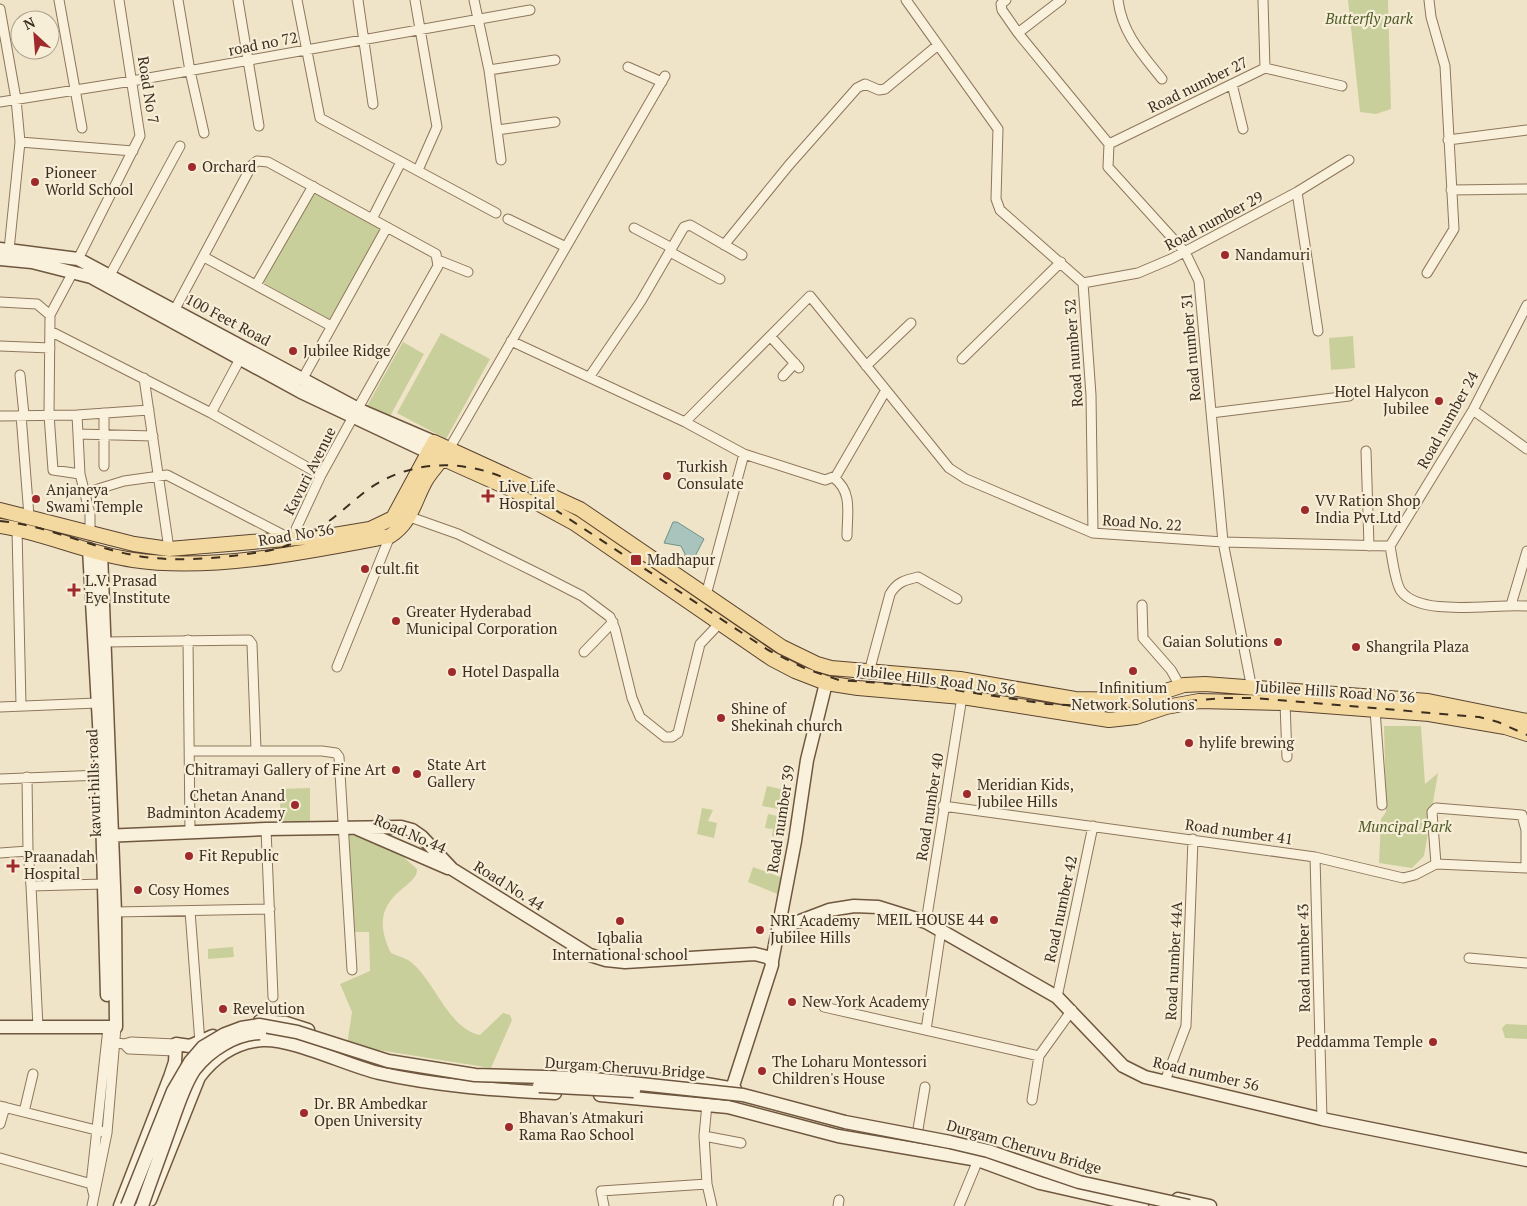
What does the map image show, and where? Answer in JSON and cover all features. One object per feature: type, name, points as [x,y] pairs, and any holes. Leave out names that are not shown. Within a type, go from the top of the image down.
[{"type":"main road","name":"100 Feet Road","points":[[3,253],[78,259],[110,275],[154,306],[240,359],[431,447]]},
{"type":"main road","name":"100 Feet Road","points":[[3,253],[91,278],[154,306],[174,311],[303,378],[356,413]]},
{"type":"main road","name":"Jubilee Hills Road No 36","points":[[431,447],[580,509],[782,647],[800,657],[831,668],[960,679],[1033,693],[1113,700],[1138,700],[1180,686],[1205,684],[1345,701],[1375,710],[1463,719],[1505,726],[1527,734]]},
{"type":"main road","name":"Road No 36","points":[[0,510],[134,544],[169,549],[334,535],[370,529],[384,524],[398,511],[431,447]]},
{"type":"main road","name":"Jubilee Hills Road No 36","points":[[446,453],[574,523],[772,659],[826,683],[962,697],[1108,720],[1136,717],[1166,707],[1199,701],[1285,703],[1345,701],[1428,702],[1527,721]]},
{"type":"main road","points":[[390,536],[410,517],[425,483],[446,453]]},
{"type":"main road","name":"Road No 36","points":[[0,526],[132,560],[155,562],[210,563],[390,536]]},
{"type":"main road","points":[[210,547],[210,563]]},
{"type":"main road","name":"kavuri hills road","points":[[95,551],[101,775],[115,912],[112,1027]]},
{"type":"main road","name":"kavuri hills road","points":[[96,577],[105,642],[108,836],[104,884],[112,1027]]},
{"type":"main road","points":[[881,690],[884,673]]},
{"type":"main road","name":"Road number 39","points":[[772,961],[807,760],[826,683]]},
{"type":"main road","name":"Road No. 44","points":[[108,836],[190,831],[388,826],[412,830],[422,837],[452,869],[590,955],[606,960],[625,962],[755,954],[767,957],[772,961]]},
{"type":"main road","name":"Road No.44","points":[[350,828],[452,869]]},
{"type":"main road","name":"Road number 56","points":[[779,929],[829,910],[854,906],[878,907],[926,922],[1057,997],[1072,1010],[1123,1066],[1145,1077],[1322,1118],[1527,1160]]},
{"type":"main road","points":[[732,1089],[772,961]]},
{"type":"main road","points":[[176,1047],[200,1043],[231,1027],[262,1020],[286,1022],[370,1052],[399,1058],[476,1069],[621,1075],[706,1084],[842,1116],[918,1130],[991,1148],[1051,1170],[1210,1206]]},
{"type":"main road","name":"Durgam Cheruvu Bridge","points":[[127,1206],[173,1091],[190,1062],[203,1048],[225,1034],[241,1028],[260,1025],[297,1032],[388,1061],[475,1075],[599,1079],[743,1095],[845,1122],[988,1151],[1078,1182],[1189,1206]]},
{"type":"main road","points":[[0,1027],[112,1027]]},
{"type":"main road","name":"Durgam Cheruvu Bridge","points":[[142,1206],[182,1096],[194,1071],[208,1055],[218,1048],[244,1036],[258,1033],[281,1035],[325,1051],[394,1069],[476,1083],[620,1090],[732,1101],[841,1128],[956,1151],[984,1158],[1040,1178],[1163,1206]]},
{"type":"main road","points":[[147,1206],[199,1077],[212,1062],[230,1049],[249,1042],[274,1041],[355,1066],[426,1082],[469,1088],[707,1104],[838,1136],[978,1160],[1040,1183],[1142,1206]]},
{"type":"main road","points":[[176,1047],[189,1053],[222,1054]]},
{"type":"main road","points":[[120,1206],[170,1077],[175,1062],[176,1047]]},
{"type":"main road","points":[[607,1096],[621,1075]]},
{"type":"main road","points":[[1118,1200],[1121,1187]]},
{"type":"street","points":[[60,0],[82,128]]},
{"type":"street","name":"Road No 7","points":[[78,259],[140,133],[119,0]]},
{"type":"street","points":[[178,0],[190,71],[204,133]]},
{"type":"street","points":[[238,0],[259,126]]},
{"type":"street","points":[[297,0],[320,118],[496,213]]},
{"type":"street","points":[[358,0],[373,104]]},
{"type":"street","points":[[415,0],[438,127],[418,170]]},
{"type":"street","points":[[474,0],[489,70],[501,160]]},
{"type":"street","name":"Road number 32","points":[[906,0],[998,128],[996,200],[1000,210],[1083,283],[1091,395],[1093,533]]},
{"type":"street","points":[[1018,33],[1061,0]]},
{"type":"street","points":[[1118,0],[1120,15],[1131,40],[1162,79]]},
{"type":"street","name":"Road number 27","points":[[1109,144],[1265,68],[1263,0]]},
{"type":"street","points":[[1427,273],[1454,229],[1445,66],[1431,17],[1429,0]]},
{"type":"street","points":[[1001,4],[1018,33],[1109,144]]},
{"type":"street","points":[[0,9],[16,100],[20,142],[3,253]]},
{"type":"street","name":"road no 72","points":[[0,102],[249,61],[530,10]]},
{"type":"street","points":[[724,245],[789,165],[857,88],[865,84],[879,90],[885,89],[938,45]]},
{"type":"street","points":[[489,70],[555,60]]},
{"type":"street","points":[[446,453],[664,79],[628,67]]},
{"type":"street","points":[[1265,68],[1342,86]]},
{"type":"street","points":[[1232,84],[1243,129]]},
{"type":"street","points":[[497,130],[555,122]]},
{"type":"street","points":[[1448,140],[1527,130]]},
{"type":"street","points":[[20,142],[132,151]]},
{"type":"street","name":"Road number 31","points":[[1109,144],[1108,167],[1185,252],[1193,265],[1202,296],[1223,542],[1252,689]]},
{"type":"street","points":[[110,275],[180,146]]},
{"type":"street","name":"Road number 29","points":[[1083,283],[1138,273],[1185,252],[1298,192],[1349,160]]},
{"type":"street","points":[[174,311],[252,165],[257,161],[268,162],[436,254],[438,260],[468,272]]},
{"type":"street","points":[[372,219],[402,162]]},
{"type":"street","points":[[256,285],[313,186]]},
{"type":"street","points":[[1452,190],[1527,189]]},
{"type":"street","points":[[1298,192],[1318,330]]},
{"type":"street","points":[[508,219],[566,247]]},
{"type":"street","points":[[590,376],[640,301],[684,227],[690,225],[742,256]]},
{"type":"street","points":[[303,378],[387,227]]},
{"type":"street","points":[[634,228],[720,279]]},
{"type":"street","points":[[204,258],[331,326]]},
{"type":"street","name":"Kavuri Avenue","points":[[293,538],[320,475],[438,266],[438,260]]},
{"type":"street","points":[[962,359],[1061,262]]},
{"type":"street","points":[[73,272],[50,315],[49,415],[52,468],[56,471],[80,474]]},
{"type":"street","name":"Road No. 22","points":[[770,336],[810,296],[949,468],[957,474],[1093,533],[1223,542],[1390,546]]},
{"type":"street","points":[[0,302],[37,304],[50,315]]},
{"type":"street","name":"Road number 24","points":[[1390,546],[1473,410],[1527,305]]},
{"type":"street","points":[[866,366],[911,323]]},
{"type":"street","points":[[50,331],[211,413],[320,475]]},
{"type":"street","points":[[685,422],[770,336],[797,366],[783,376]]},
{"type":"street","points":[[511,341],[590,376],[685,422],[744,454],[825,480],[834,478],[886,390]]},
{"type":"street","points":[[0,346],[50,348]]},
{"type":"street","points":[[211,413],[240,359]]},
{"type":"street","points":[[20,375],[29,516]]},
{"type":"street","points":[[144,378],[169,549]]},
{"type":"street","points":[[1211,413],[1349,396]]},
{"type":"street","points":[[0,416],[77,415],[149,410]]},
{"type":"street","points":[[1473,410],[1526,445]]},
{"type":"street","points":[[104,413],[104,466]]},
{"type":"street","points":[[77,415],[80,474],[90,514],[90,532]]},
{"type":"street","points":[[78,434],[153,436]]},
{"type":"street","points":[[1366,451],[1369,546]]},
{"type":"street","points":[[706,594],[744,454]]},
{"type":"street","points":[[85,492],[124,481],[158,475],[173,477],[293,538]]},
{"type":"street","points":[[834,478],[842,484],[847,495],[847,536]]},
{"type":"street","points":[[410,517],[458,534],[565,587],[602,610],[613,622],[632,698],[640,717],[670,738],[678,732],[700,644],[719,624]]},
{"type":"street","points":[[17,529],[21,705]]},
{"type":"street","points":[[337,666],[390,536]]},
{"type":"street","points":[[1390,546],[1400,590],[1415,602],[1434,607],[1511,604],[1527,606]]},
{"type":"street","points":[[1511,604],[1527,551]]},
{"type":"street","points":[[869,672],[890,594],[894,586],[902,581],[918,577],[957,599]]},
{"type":"street","points":[[1142,605],[1143,638],[1170,670],[1180,686]]},
{"type":"street","points":[[584,652],[613,622]]},
{"type":"street","points":[[105,642],[246,639],[252,644],[256,750]]},
{"type":"street","points":[[188,640],[191,751],[190,831]]},
{"type":"street","name":"Road number 40","points":[[926,922],[943,806],[962,697]]},
{"type":"street","points":[[0,707],[98,703]]},
{"type":"street","points":[[1285,703],[1287,758]]},
{"type":"street","points":[[1375,710],[1382,805]]},
{"type":"street","points":[[191,751],[322,751],[336,753],[339,757],[350,828],[352,970]]},
{"type":"street","name":"kavuri hills road","points":[[0,779],[101,775]]},
{"type":"street","points":[[27,777],[28,851],[38,1028]]},
{"type":"street","name":"Road number 41","points":[[943,806],[1315,857],[1403,878],[1415,875],[1436,864],[1526,868]]},
{"type":"street","points":[[1436,864],[1432,812],[1436,808],[1522,815],[1526,830],[1526,868]]},
{"type":"street","name":"Road number 42","points":[[1057,997],[1093,826]]},
{"type":"street","points":[[266,829],[273,997]]},
{"type":"street","name":"Road number 44A","points":[[1165,1081],[1186,1026],[1193,839]]},
{"type":"street","points":[[0,853],[28,851]]},
{"type":"street","name":"Road number 43","points":[[1315,857],[1322,1118]]},
{"type":"street","points":[[31,886],[104,884]]},
{"type":"street","points":[[115,912],[270,909]]},
{"type":"street","points":[[190,911],[200,1043]]},
{"type":"street","points":[[926,1030],[941,930]]},
{"type":"street","points":[[1469,958],[1527,963]]},
{"type":"street","points":[[824,1007],[1039,1056]]},
{"type":"street","points":[[1032,1100],[1039,1056],[1072,1010]]},
{"type":"street","name":"kavuri hills road","points":[[92,1206],[116,1043],[112,1027]]},
{"type":"street","points":[[116,1043],[131,1042],[176,1047]]},
{"type":"street","points":[[24,1112],[33,1074]]},
{"type":"street","points":[[918,1130],[925,1086]]},
{"type":"street","points":[[707,1104],[704,1136],[707,1184],[713,1205]]},
{"type":"street","points":[[0,1124],[3,1107],[103,1132]]},
{"type":"street","points":[[704,1136],[741,1143]]},
{"type":"street","points":[[0,1158],[95,1184]]},
{"type":"street","points":[[959,1206],[978,1160]]},
{"type":"street","points":[[604,1206],[601,1191],[707,1184]]},
{"type":"green space","name":"Butterfly park","points":[[1348,0],[1388,0],[1391,109],[1376,114],[1360,112]]},
{"type":"green space","points":[[313,191],[381,229],[329,320],[262,282]]},
{"type":"green space","points":[[441,333],[490,359],[446,439],[397,413]]},
{"type":"green space","points":[[1353,336],[1355,368],[1331,370],[1329,338]]},
{"type":"green space","points":[[403,342],[424,354],[389,418],[367,406]]},
{"type":"green space","name":"Muncipal Park","points":[[1384,726],[1421,726],[1425,784],[1438,773],[1424,856],[1412,868],[1379,863],[1381,819],[1386,812]]},
{"type":"green space","points":[[767,786],[789,791],[784,810],[762,806]]},
{"type":"green space","name":"Chetan Anand Badminton Academy","points":[[310,788],[310,821],[281,821],[279,789]]},
{"type":"green space","points":[[702,808],[713,810],[708,821],[717,823],[714,838],[697,834]]},
{"type":"green space","points":[[768,814],[787,818],[782,838],[772,836],[773,829],[765,828]]},
{"type":"green space","points":[[349,833],[400,854],[417,869],[415,876],[387,906],[383,918],[384,934],[391,953],[405,958],[420,971],[451,1015],[469,1031],[480,1035],[503,1013],[510,1015],[512,1020],[491,1068],[347,1045],[352,1012],[340,984],[370,971],[369,932],[353,932]]},
{"type":"green space","points":[[753,867],[783,878],[780,895],[748,882]]},
{"type":"green space","points":[[233,947],[234,957],[208,959],[208,949]]},
{"type":"green space","points":[[1506,1024],[1527,1025],[1527,1039],[1505,1038],[1502,1028]]},
{"type":"water","points":[[673,522],[677,522],[704,539],[691,564],[684,560],[685,554],[681,546],[664,543]]},
{"type":"railway","points":[[0,521],[33,527],[112,550],[145,557],[198,559],[233,556],[267,551],[296,542],[321,527],[366,491],[383,480],[419,468],[438,465],[457,466],[495,474],[513,482],[768,650],[806,669],[839,680],[935,687],[1047,704],[1111,707],[1225,698],[1254,698],[1479,717],[1498,722],[1527,735]]},
{"type":"place","name":"Orchard","points":[[192,167]]},
{"type":"place","name":"Pioneer World School","points":[[35,182]]},
{"type":"place","name":"Nandamuri","points":[[1225,255]]},
{"type":"place","name":"Jubilee Ridge","points":[[293,351]]},
{"type":"place","name":"Hotel Halycon Jubilee","points":[[1439,401]]},
{"type":"place","name":"Turkish Consulate","points":[[667,476]]},
{"type":"place","name":"Live Life Hospital","points":[[488,496]]},
{"type":"place","name":"Anjaneya Swami Temple","points":[[36,499]]},
{"type":"place","name":"VV Ration Shop India Pvt.Ltd","points":[[1305,510]]},
{"type":"place","name":"Madhapur","points":[[636,560]]},
{"type":"place","name":"cult.fit","points":[[365,569]]},
{"type":"place","name":"L.V. Prasad Eye Institute","points":[[74,590]]},
{"type":"place","name":"Greater Hyderabad Municipal Corporation","points":[[396,621]]},
{"type":"place","name":"Gaian Solutions","points":[[1278,642]]},
{"type":"place","name":"Shangrila Plaza","points":[[1356,647]]},
{"type":"place","name":"Infinitium Network Solutions","points":[[1133,671]]},
{"type":"place","name":"Hotel Daspalla","points":[[452,672]]},
{"type":"place","name":"Shine of Shekinah church","points":[[721,718]]},
{"type":"place","name":"hylife brewing","points":[[1189,743]]},
{"type":"place","name":"Chitramayi Gallery of Fine Art","points":[[396,770]]},
{"type":"place","name":"State Art Gallery","points":[[417,774]]},
{"type":"place","name":"Meridian Kids, Jubilee Hills","points":[[967,794]]},
{"type":"place","name":"Chetan Anand Badminton Academy","points":[[295,805]]},
{"type":"place","name":"Fit Republic","points":[[189,856]]},
{"type":"place","name":"Praanadah Hospital","points":[[13,866]]},
{"type":"place","name":"Cosy Homes","points":[[138,890]]},
{"type":"place","name":"MEIL HOUSE 44","points":[[994,920]]},
{"type":"place","name":"Iqbalia International school","points":[[620,921]]},
{"type":"place","name":"NRI Academy Jubilee Hills","points":[[760,930]]},
{"type":"place","name":"New York Academy","points":[[792,1002]]},
{"type":"place","name":"Revelution","points":[[223,1009]]},
{"type":"place","name":"Peddamma Temple","points":[[1433,1042]]},
{"type":"place","name":"The Loharu Montessori Children's House","points":[[762,1071]]},
{"type":"place","name":"Dr. BR Ambedkar Open University","points":[[304,1113]]},
{"type":"place","name":"Bhavan's Atmakuri Rama Rao School","points":[[509,1127]]}]
